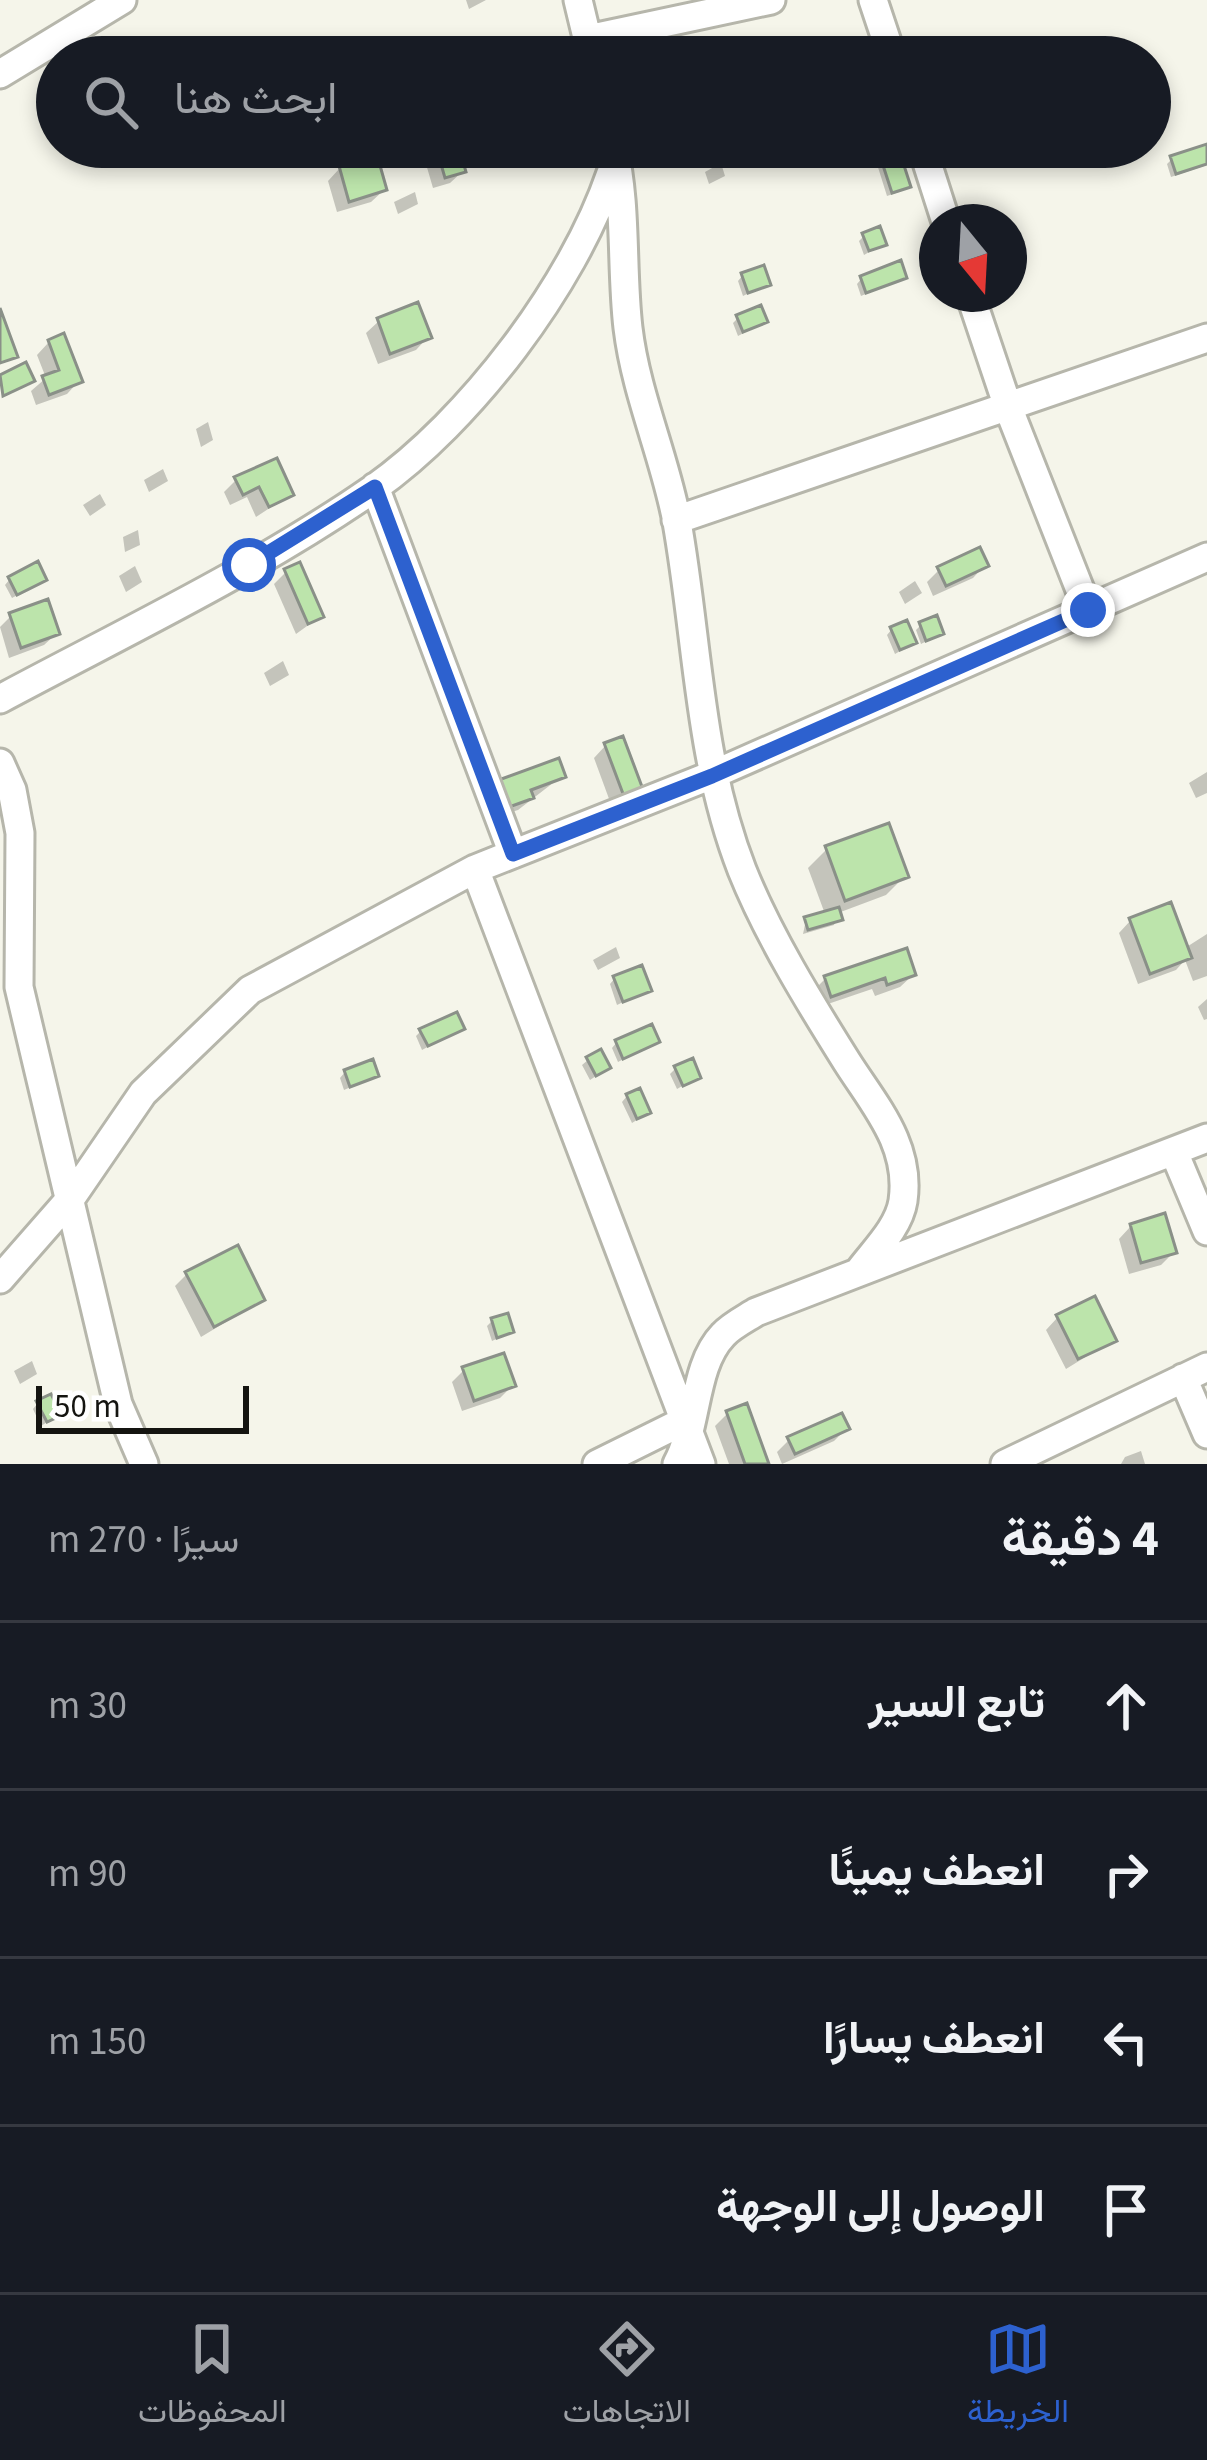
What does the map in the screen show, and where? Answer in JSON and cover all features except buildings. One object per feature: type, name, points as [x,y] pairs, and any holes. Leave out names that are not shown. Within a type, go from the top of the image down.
[{"type":"street","points":[[63,36],[122,0]]},
{"type":"street","points":[[578,0],[587,36]]},
{"type":"street","points":[[636,36],[772,0]]},
{"type":"street","points":[[873,0],[885,36]]},
{"type":"street","points":[[0,74],[36,52]]},
{"type":"street","points":[[0,699],[249,565],[375,487],[464,407],[529,323],[593,225],[610,168]]},
{"type":"street","points":[[616,168],[628,332],[647,423],[676,520],[700,717],[712,776],[743,872],[847,1061],[886,1117],[898,1148],[902,1205],[860,1270]]},
{"type":"street","points":[[929,168],[940,204]]},
{"type":"street","points":[[976,312],[1088,610]]},
{"type":"street","points":[[676,520],[1207,338]]},
{"type":"street","points":[[375,487],[513,854]]},
{"type":"street","points":[[0,1279],[71,1198],[143,1093],[250,990],[475,869],[712,776],[1207,557]]},
{"type":"street","points":[[0,763],[12,790],[20,833],[9,938],[19,987],[118,1404],[145,1464]]},
{"type":"street","points":[[475,869],[701,1464]]},
{"type":"street","points":[[677,1464],[705,1369],[721,1336],[755,1312],[1207,1138]]},
{"type":"street","points":[[1174,1153],[1207,1231]]},
{"type":"street","points":[[1005,1464],[1195,1373],[1207,1434]]},
{"type":"street","points":[[597,1464],[689,1428]]},
{"type":"route","points":[[249,565],[375,487],[513,854],[712,776],[1088,610]]}]
